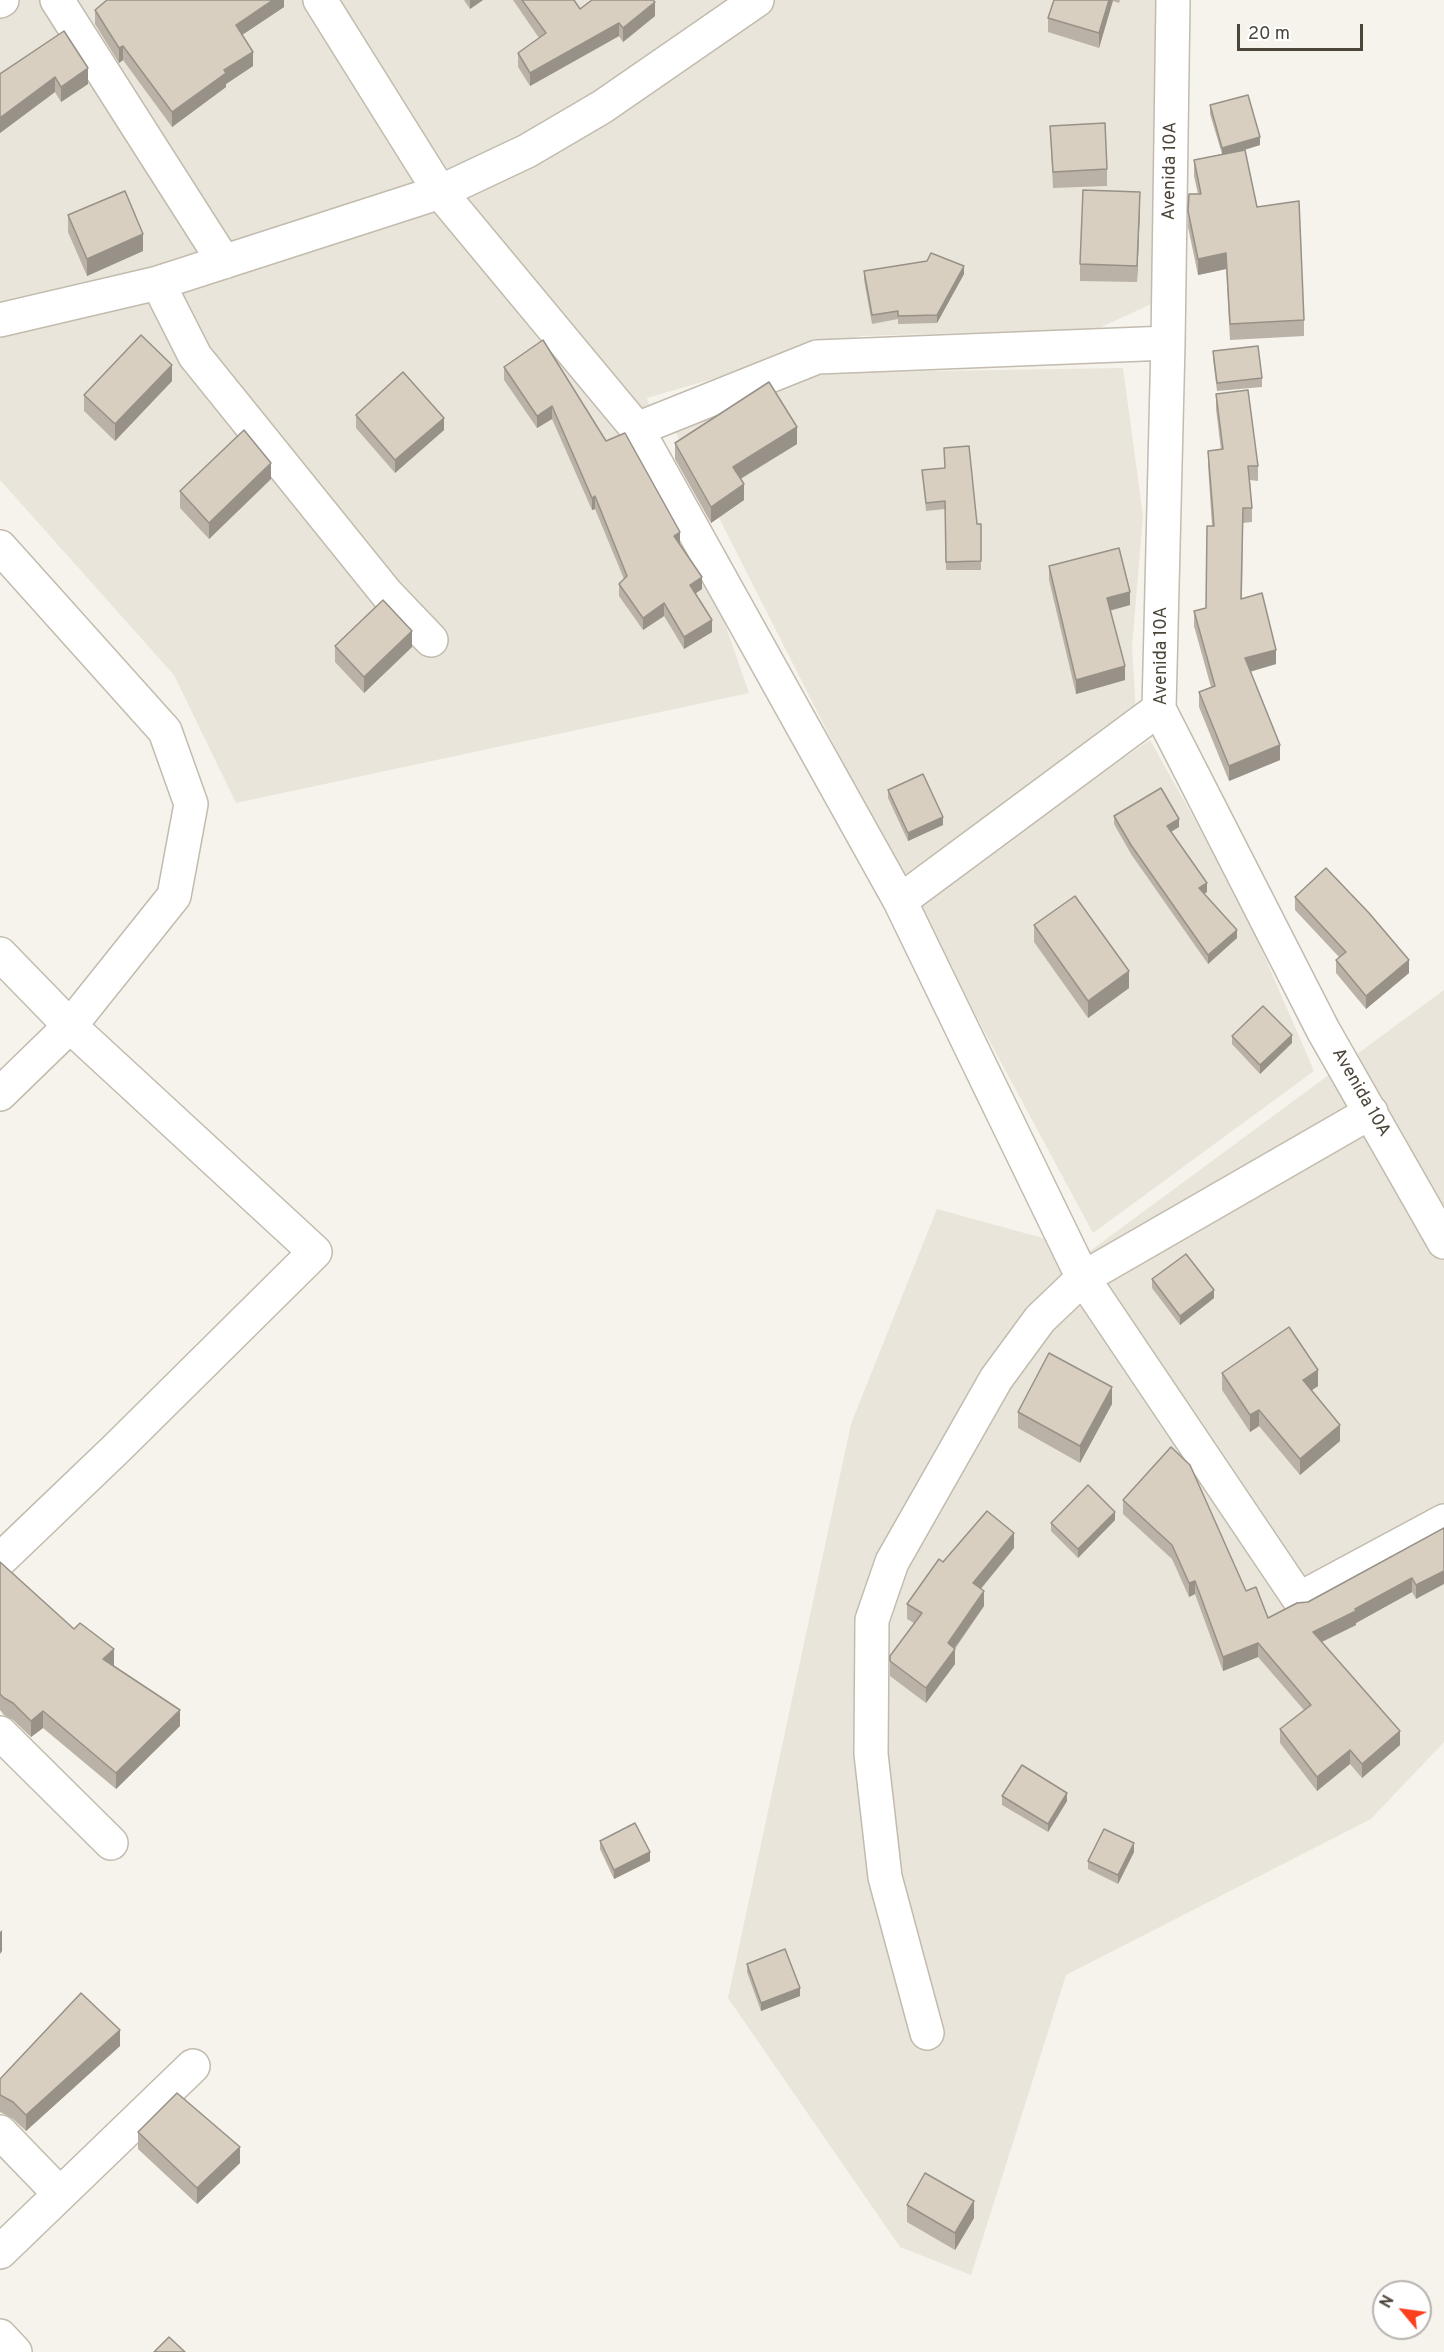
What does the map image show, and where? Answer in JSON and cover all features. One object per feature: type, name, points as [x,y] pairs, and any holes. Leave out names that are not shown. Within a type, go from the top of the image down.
[{"type":"street","points":[[57,0],[224,262]]},
{"type":"street","points":[[0,320],[158,283],[440,192],[527,151],[602,107],[757,0]]},
{"type":"street","name":"Avenida 10A","points":[[1173,0],[1159,709],[1323,1030],[1444,1242]]},
{"type":"street","points":[[328,3],[440,192],[637,429],[900,901],[1083,1278],[1299,1599],[1444,1521]]},
{"type":"street","points":[[158,283],[195,356],[387,594],[430,640]]},
{"type":"street","points":[[637,429],[817,357],[1168,343]]},
{"type":"street","points":[[0,547],[165,731],[191,804],[174,896],[70,1026],[0,1094]]},
{"type":"street","points":[[900,901],[1159,709]]},
{"type":"street","points":[[0,954],[70,1026],[315,1252],[0,1560]]},
{"type":"street","points":[[927,2033],[885,1877],[871,1754],[872,1620],[892,1562],[996,1379],[1040,1319],[1083,1278],[1371,1112]]},
{"type":"street","points":[[0,1733],[111,1843]]},
{"type":"street","points":[[0,2252],[193,2066]]},
{"type":"street","points":[[0,2132],[60,2194]]},
{"type":"street","points":[[0,2337],[15,2352]]},
{"type":"shaded area","points":[[0,0],[1165,0],[1160,300],[1097,329],[861,336],[647,398],[749,693],[236,803],[174,675],[0,480]]},
{"type":"shaded area","points":[[1123,368],[1143,516],[1132,647],[1136,714],[901,877],[675,431],[810,373]]},
{"type":"shaded area","points":[[1150,740],[1241,902],[1314,1071],[1093,1233],[914,901]]},
{"type":"shaded area","points":[[1444,990],[1444,1742],[1371,1819],[1066,1975],[971,2275],[900,2247],[728,1998],[851,1424],[937,1209],[1090,1251]]},
{"type":"building","points":[[107,0],[273,0],[236,25],[253,52],[224,70],[226,73],[172,112],[123,46],[119,48],[95,10]]},
{"type":"building","points":[[522,0],[574,0],[580,9],[592,0],[653,0],[655,2],[623,28],[619,23],[530,73],[518,53],[546,33]]},
{"type":"building","points":[[1054,0],[1109,0],[1099,33],[1048,18]]},
{"type":"building","points":[[64,31],[88,68],[61,87],[55,77],[0,118],[0,74]]},
{"type":"building","points":[[1248,95],[1260,137],[1222,148],[1210,105]]},
{"type":"building","points":[[1105,123],[1107,169],[1053,172],[1050,126]]},
{"type":"building","points":[[1245,150],[1257,207],[1299,201],[1304,320],[1230,324],[1226,253],[1198,259],[1188,211],[1189,194],[1201,194],[1194,160]]},
{"type":"building","points":[[1083,190],[1140,192],[1137,266],[1080,264]]},
{"type":"building","points":[[125,191],[143,234],[87,259],[68,215]]},
{"type":"building","points":[[931,253],[964,266],[937,315],[898,316],[898,311],[872,315],[864,271],[927,261]]},
{"type":"building","points":[[141,335],[172,365],[115,424],[84,395]]},
{"type":"building","points":[[543,340],[606,441],[625,433],[680,532],[674,536],[702,577],[690,585],[712,620],[684,637],[664,603],[643,618],[619,584],[627,576],[595,496],[592,498],[552,406],[537,416],[504,367]]},
{"type":"building","points":[[1258,346],[1262,378],[1217,383],[1213,351]]},
{"type":"building","points":[[403,372],[444,418],[395,460],[356,415]]},
{"type":"building","points":[[769,382],[797,427],[733,467],[744,484],[711,507],[675,443]]},
{"type":"building","points":[[1248,390],[1258,466],[1248,466],[1252,508],[1243,508],[1241,599],[1262,593],[1276,650],[1245,658],[1280,745],[1229,766],[1199,692],[1215,686],[1194,611],[1206,608],[1207,526],[1214,526],[1208,451],[1223,449],[1216,394]]},
{"type":"building","points":[[244,430],[271,463],[209,523],[180,491]]},
{"type":"building","points":[[969,446],[977,524],[981,524],[981,561],[946,562],[945,501],[926,503],[922,470],[945,468],[944,448]]},
{"type":"building","points":[[1119,548],[1130,592],[1107,598],[1125,666],[1076,680],[1049,566]]},
{"type":"building","points":[[383,600],[412,631],[364,677],[335,646]]},
{"type":"building","points":[[923,774],[943,817],[908,833],[888,790]]},
{"type":"building","points":[[1161,788],[1179,819],[1167,826],[1207,883],[1199,888],[1237,930],[1208,955],[1131,845],[1114,816]]},
{"type":"building","points":[[1326,868],[1409,960],[1366,996],[1336,960],[1346,952],[1295,897]]},
{"type":"building","points":[[1075,896],[1129,971],[1088,1001],[1034,925]]},
{"type":"building","points":[[1263,1006],[1292,1035],[1260,1065],[1232,1036]]},
{"type":"building","points":[[1186,1254],[1214,1290],[1180,1316],[1152,1279]]},
{"type":"building","points":[[1289,1327],[1318,1370],[1303,1380],[1340,1425],[1300,1459],[1259,1410],[1250,1415],[1222,1373]]},
{"type":"building","points":[[1049,1353],[1112,1387],[1080,1446],[1018,1412]]},
{"type":"building","points":[[1171,1447],[1190,1465],[1246,1591],[1256,1587],[1268,1618],[1297,1603],[1308,1602],[1444,1528],[1444,1571],[1416,1585],[1412,1578],[1355,1609],[1356,1611],[1313,1632],[1400,1731],[1362,1764],[1350,1750],[1317,1777],[1280,1729],[1311,1705],[1258,1643],[1223,1657],[1195,1581],[1189,1583],[1172,1545],[1123,1500]]},
{"type":"building","points":[[1088,1485],[1115,1512],[1078,1549],[1051,1523]]},
{"type":"building","points":[[987,1511],[1014,1533],[973,1583],[984,1591],[948,1643],[955,1649],[926,1688],[890,1661],[890,1656],[922,1613],[907,1604],[939,1559],[943,1562]]},
{"type":"building","points":[[0,1562],[74,1629],[80,1623],[114,1649],[103,1659],[180,1710],[116,1773],[43,1711],[31,1721],[0,1694]]},
{"type":"building","points":[[1022,1765],[1067,1793],[1048,1824],[1002,1796]]},
{"type":"building","points":[[635,1823],[650,1852],[614,1870],[600,1841]]},
{"type":"building","points":[[1104,1829],[1134,1843],[1118,1875],[1088,1861]]},
{"type":"building","points":[[785,1949],[800,1988],[761,2003],[747,1964]]},
{"type":"building","points":[[81,1993],[120,2030],[26,2115],[13,2102],[0,2095],[0,2079]]},
{"type":"building","points":[[177,2093],[240,2147],[197,2188],[138,2132]]},
{"type":"building","points":[[925,2173],[974,2201],[955,2233],[907,2205]]},
{"type":"building","points":[[169,2337],[185,2352],[154,2352]]}]
